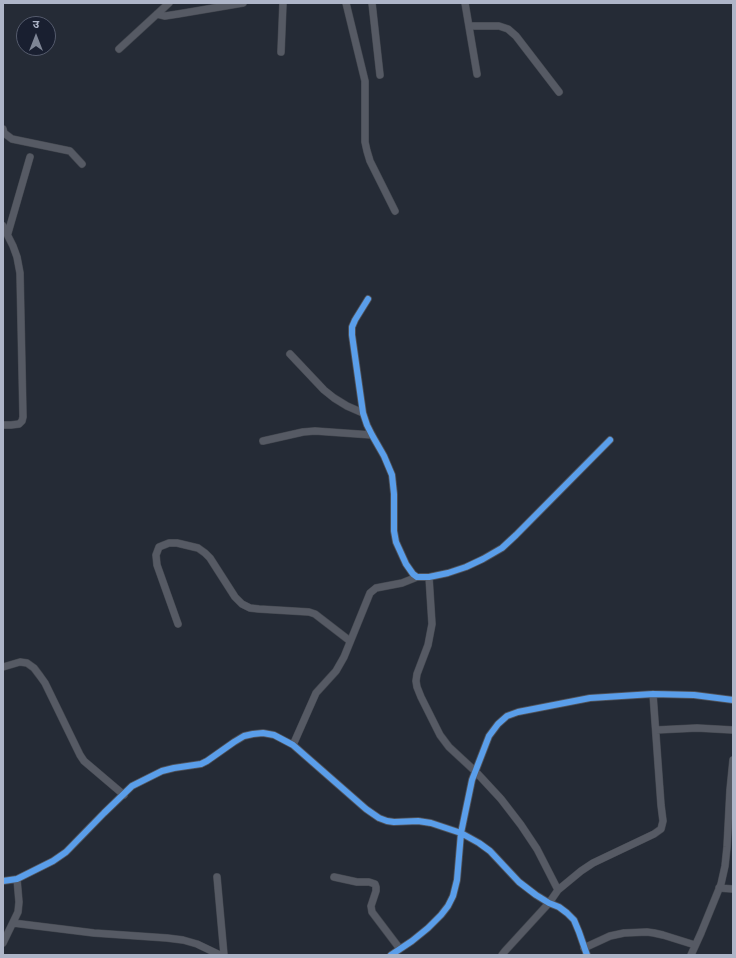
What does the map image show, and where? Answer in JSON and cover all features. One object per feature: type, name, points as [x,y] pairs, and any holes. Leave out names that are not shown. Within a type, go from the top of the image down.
[{"type":"street","points":[[119,48],[169,3]]},
{"type":"street","points":[[157,14],[165,16],[243,3]]},
{"type":"street","points":[[280,52],[283,3]]},
{"type":"street","points":[[346,3],[366,81],[365,142],[367,152],[395,211]]},
{"type":"street","points":[[372,3],[380,75]]},
{"type":"street","points":[[465,3],[477,74]]},
{"type":"street","points":[[469,26],[499,26],[508,29],[516,36],[559,92]]},
{"type":"street","points":[[3,129],[4,134],[12,139],[70,151],[82,164]]},
{"type":"street","points":[[8,233],[30,157]]},
{"type":"street","points":[[3,226],[8,233],[17,257],[20,273],[23,417],[19,424],[3,425]]},
{"type":"street","points":[[368,299],[352,327],[363,413],[372,435],[384,456],[393,479],[394,531],[396,542],[408,567],[417,577]]},
{"type":"street","points":[[290,354],[324,390],[347,406],[363,413]]},
{"type":"street","points":[[263,441],[304,432],[372,435]]},
{"type":"street","points":[[293,744],[316,693],[336,671],[344,657],[372,590],[402,583],[417,577],[429,577],[448,573],[466,567],[502,548],[610,440]]},
{"type":"street","points":[[178,624],[157,565],[156,555],[159,547],[169,543],[198,548],[205,553],[210,558],[235,597],[242,604],[250,608],[309,612],[315,614],[350,641]]},
{"type":"street","points":[[429,577],[432,624],[428,645],[416,681],[417,688],[440,735],[448,747],[476,772],[501,799],[531,839],[558,890]]},
{"type":"street","points":[[3,667],[20,662],[27,663],[34,668],[45,683],[84,761],[124,795]]},
{"type":"street","points":[[502,955],[549,903],[558,890],[592,863],[654,834],[661,829],[663,821],[653,694]]},
{"type":"street","points":[[391,955],[428,928],[441,916],[453,896],[457,880],[461,833],[472,780],[489,736],[498,724],[507,716],[518,712],[590,698],[653,694],[694,695],[733,700]]},
{"type":"street","points":[[656,730],[697,728],[733,730]]},
{"type":"street","points":[[3,881],[16,879],[53,861],[66,852],[132,786],[162,771],[201,764],[244,736],[263,733],[274,735],[293,744],[366,809],[379,818],[394,822],[424,822],[470,837],[490,851],[519,882],[549,903],[559,907],[574,920],[585,952],[610,936],[624,933],[654,933],[695,945]]},
{"type":"street","points":[[691,955],[720,888],[725,866],[733,760]]},
{"type":"street","points":[[217,877],[224,955]]},
{"type":"street","points":[[334,877],[375,884],[376,887],[371,906],[372,912],[400,949]]},
{"type":"street","points":[[3,943],[18,912],[19,902],[16,879]]},
{"type":"street","points":[[720,888],[733,889]]},
{"type":"street","points":[[13,923],[94,933],[183,940],[197,944],[220,955]]},
{"type":"cycle path","points":[[368,299],[352,327],[363,413],[367,425],[384,456],[392,475],[394,494],[394,531],[396,542],[406,564],[417,577],[429,577],[466,567],[502,548],[610,440]]},
{"type":"cycle path","points":[[391,955],[428,928],[441,915],[453,896],[457,880],[461,833],[472,780],[489,736],[498,724],[507,716],[518,712],[590,698],[653,694],[694,695],[733,700]]},
{"type":"cycle path","points":[[3,881],[17,879],[53,861],[66,852],[132,786],[162,771],[201,764],[244,736],[263,733],[274,735],[293,745],[366,809],[379,818],[394,822],[418,821],[431,823],[461,833],[479,843],[490,851],[519,882],[536,895],[559,907],[574,920],[587,955]]}]
